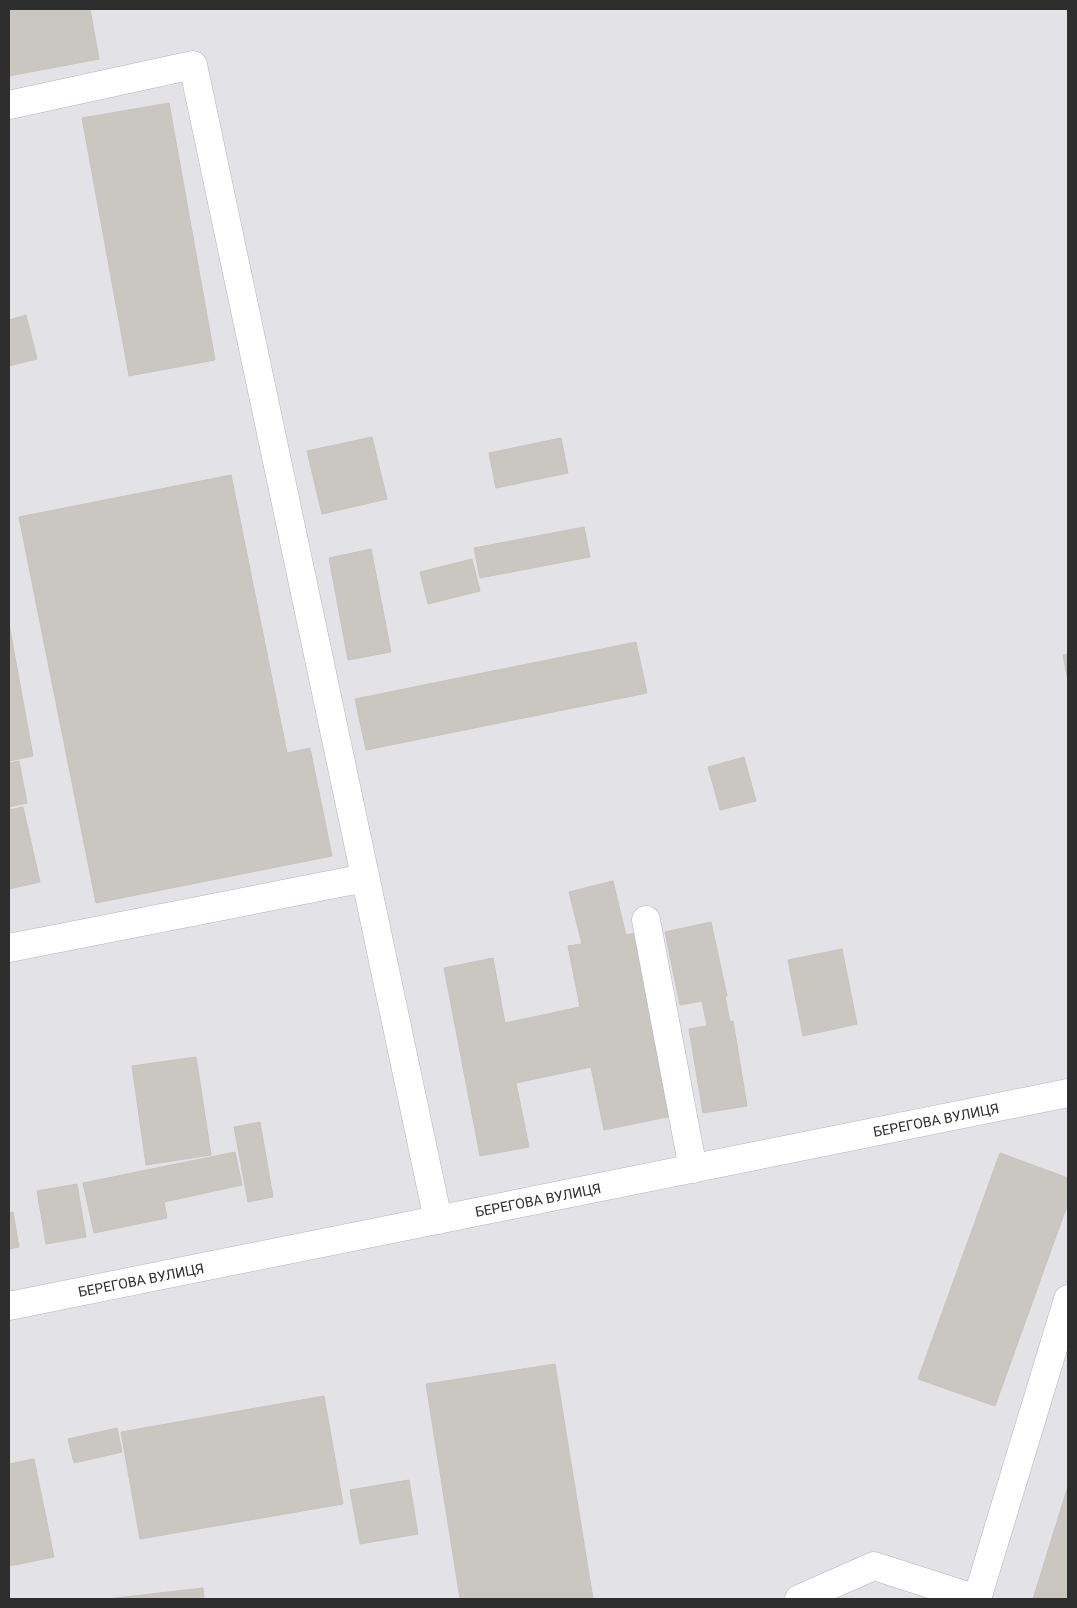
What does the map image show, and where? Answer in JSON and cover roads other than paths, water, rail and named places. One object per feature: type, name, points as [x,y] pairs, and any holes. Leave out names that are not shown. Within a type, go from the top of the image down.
[{"type":"street","points":[[9,105],[193,65],[438,1220]]},
{"type":"street","points":[[9,948],[365,878]]},
{"type":"street","points":[[646,920],[693,1169]]},
{"type":"street","name":"БЕРЕГОВА ВУЛИЦЯ","points":[[9,1306],[1068,1093]]},
{"type":"street","points":[[799,1599],[874,1566],[977,1599],[1068,1299]]}]
